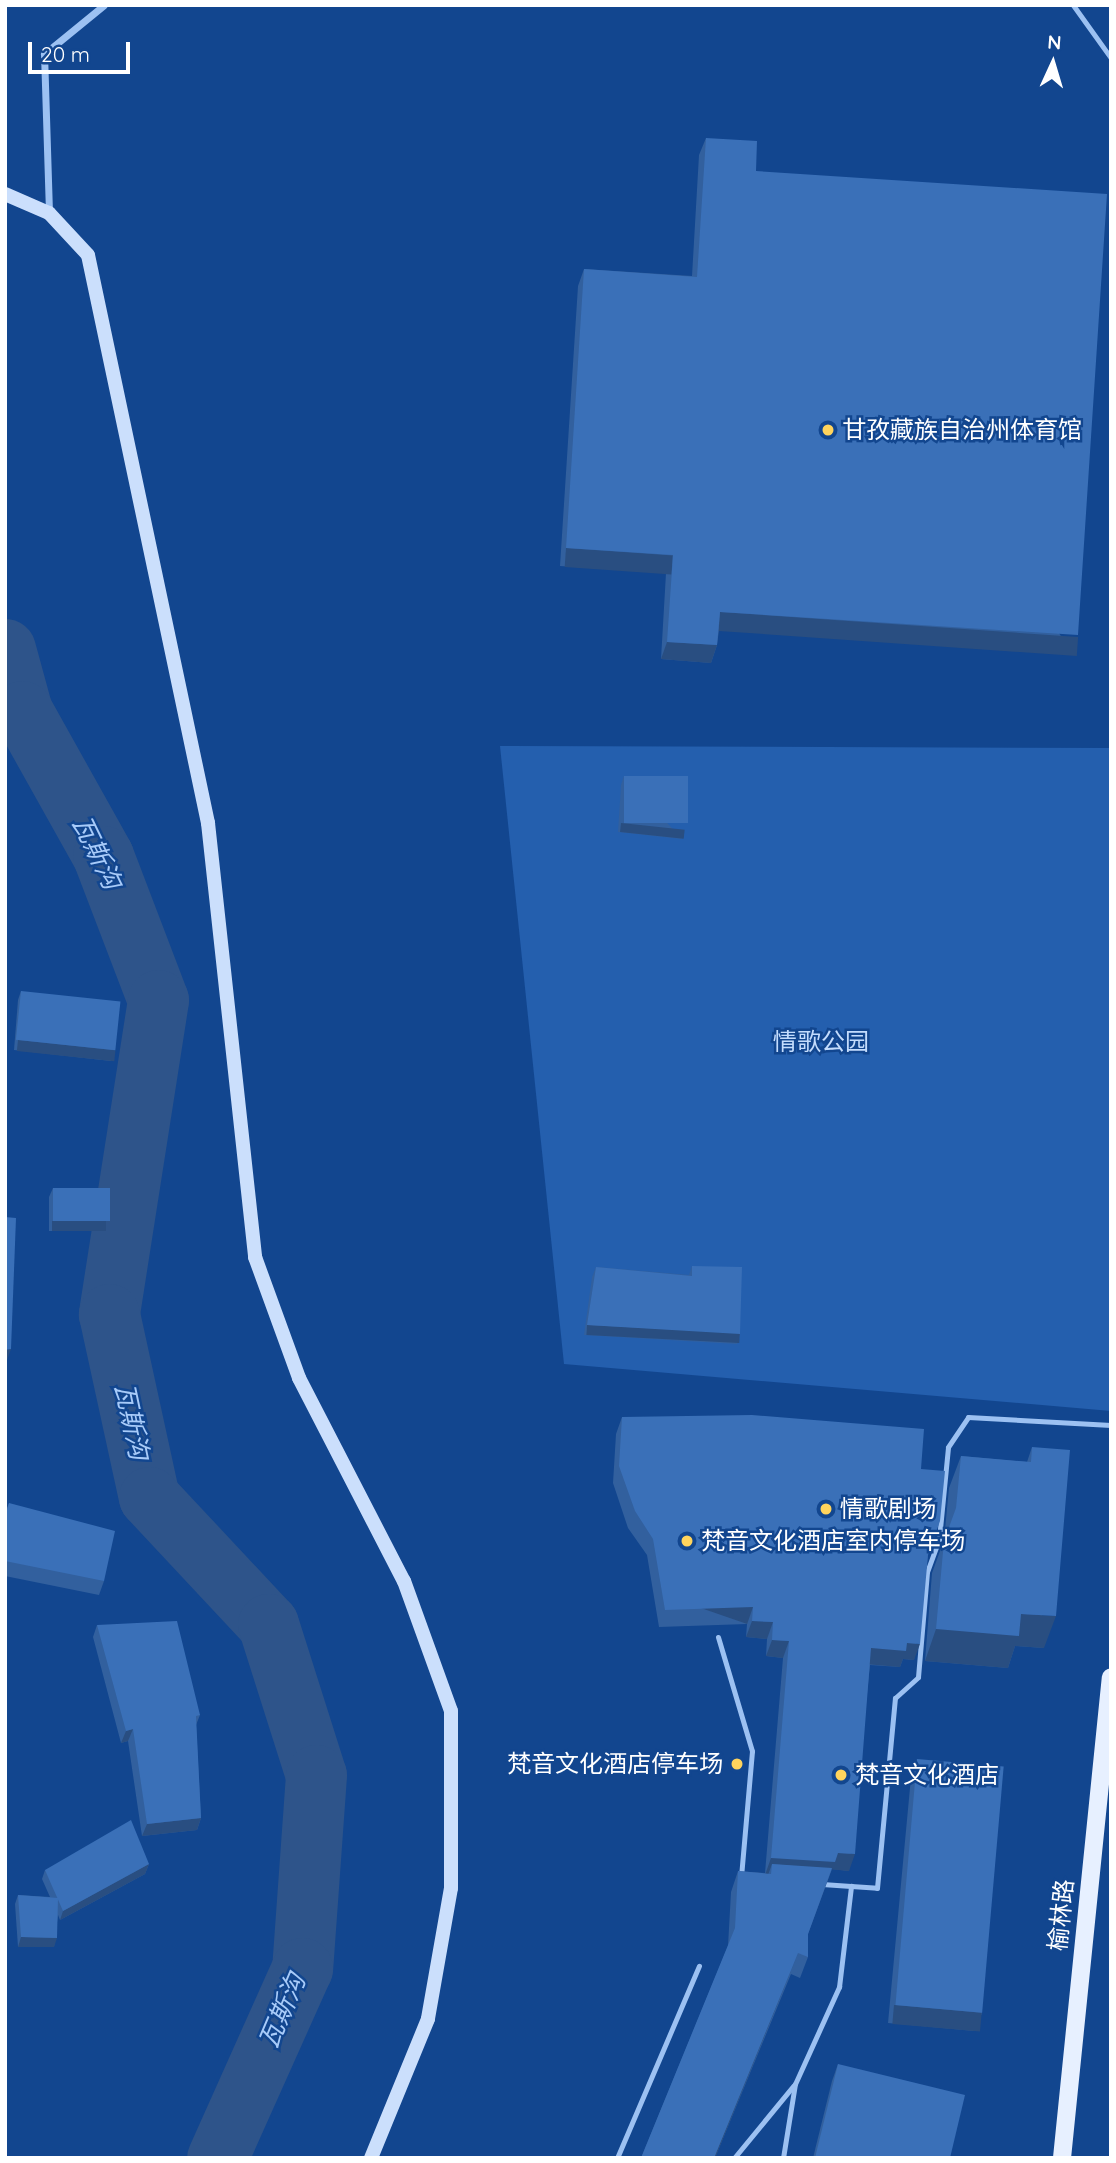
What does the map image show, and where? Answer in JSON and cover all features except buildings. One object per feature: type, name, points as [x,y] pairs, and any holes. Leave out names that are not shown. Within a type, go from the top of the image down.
[{"type":"main road","points":[[12,195],[49,213],[88,255],[97,292],[208,823],[255,1257],[299,1378],[404,1581],[451,1711],[451,1888],[428,2019],[371,2158]]},
{"type":"main road","name":"榆林路","points":[[1062,2158],[1111,1677]]},
{"type":"street","points":[[49,213],[44,54],[103,5]]},
{"type":"lane","points":[[1073,5],[1111,58]]},
{"type":"lane","points":[[810,1883],[877,1888],[895,1698],[918,1677],[927,1572],[939,1539],[948,1447],[968,1417],[1111,1425]]},
{"type":"lane","points":[[718,1637],[752,1751],[741,1878],[755,1879]]},
{"type":"lane","points":[[734,2158],[795,2084],[839,1987],[851,1886]]},
{"type":"lane","points":[[617,2158],[699,1966]]},
{"type":"lane","points":[[783,2158],[795,2084]]},
{"type":"green space","name":"情歌公园","points":[[500,746],[1111,748],[1111,1411],[564,1364]]},
{"type":"waterway","name":"瓦斯沟","points":[[5,649],[22,711],[103,856],[158,1000],[109,1314],[149,1497],[268,1624],[316,1775],[302,1968],[217,2158]]},
{"type":"place","name":"甘孜藏族自治州体育馆","points":[[828,430]]},
{"type":"place","name":"情歌剧场","points":[[826,1509]]},
{"type":"place","name":"梵音文化酒店室内停车场","points":[[687,1541]]},
{"type":"place","name":"梵音文化酒店停车场","points":[[737,1764]]},
{"type":"place","name":"梵音文化酒店","points":[[841,1775]]}]
